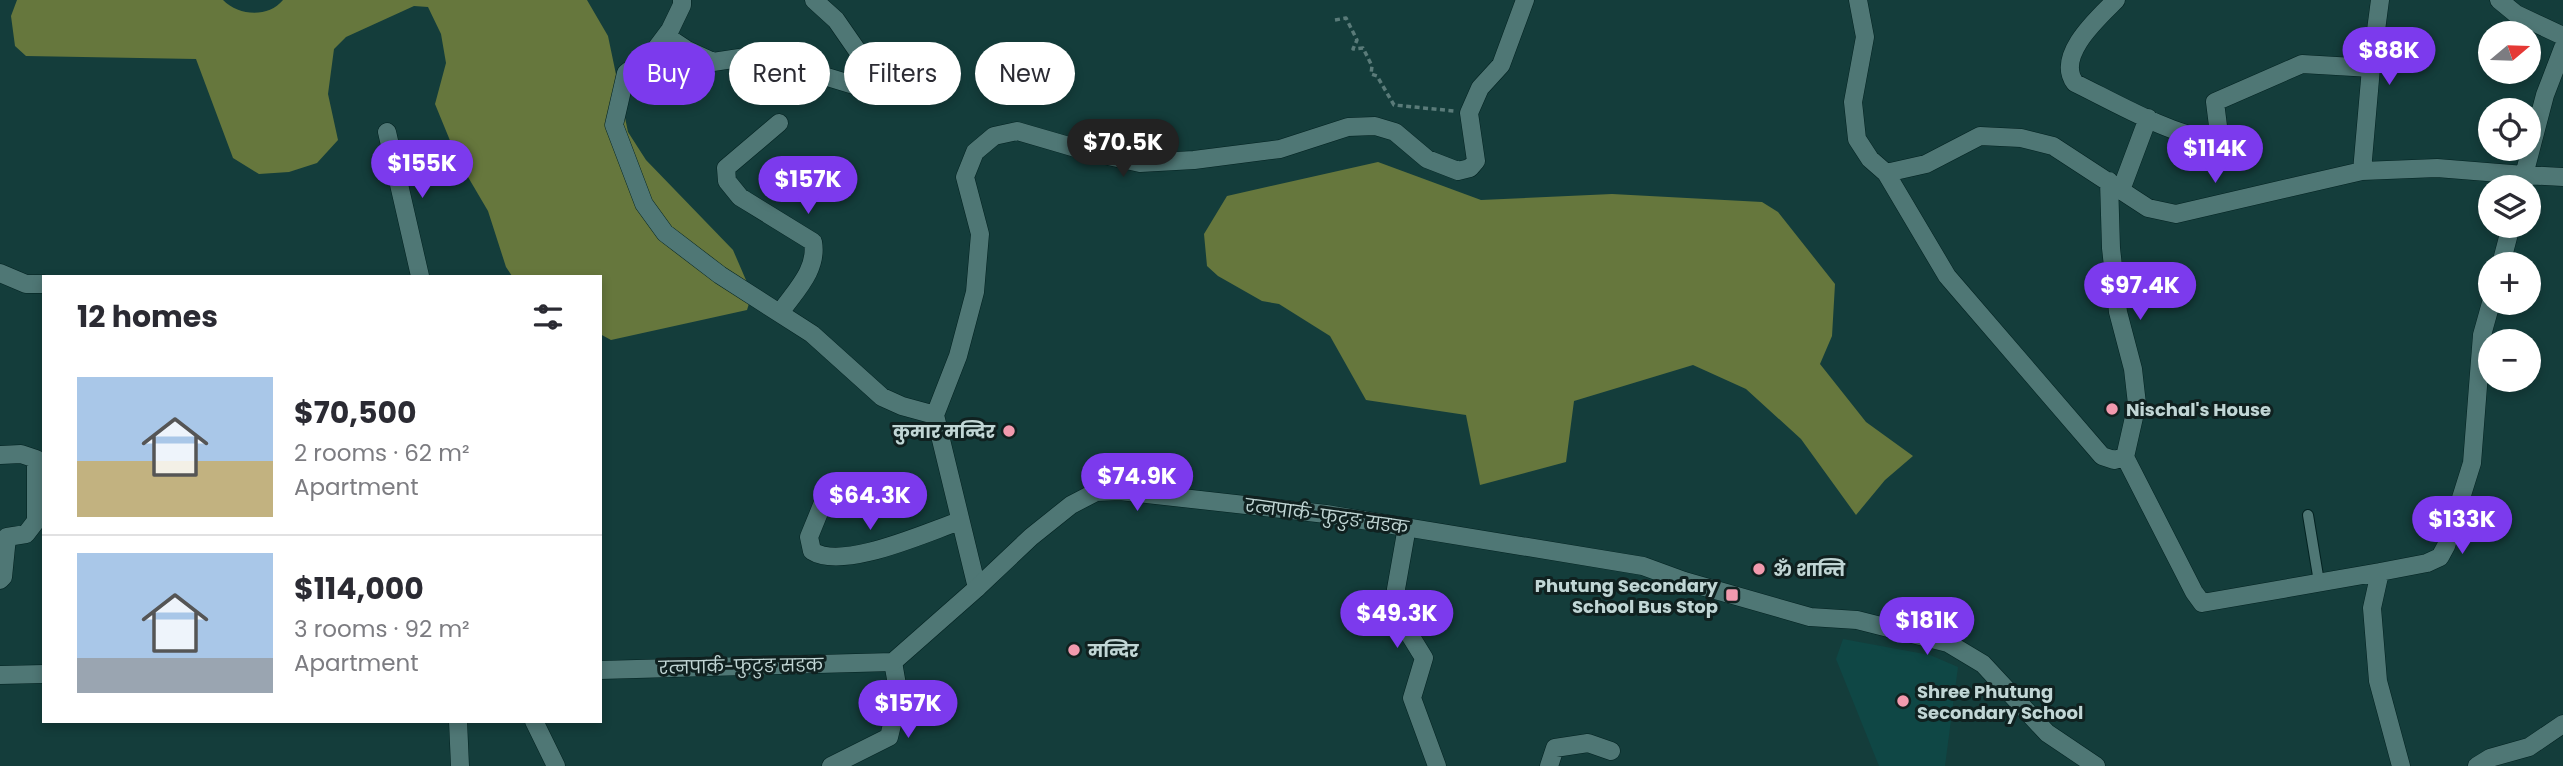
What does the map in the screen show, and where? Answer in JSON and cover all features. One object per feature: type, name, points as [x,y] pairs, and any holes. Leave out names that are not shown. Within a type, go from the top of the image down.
[{"type":"street","points":[[682,0],[666,36],[655,50],[626,73],[614,125],[644,204],[665,233],[720,275],[812,334],[883,397],[902,406],[935,415]]},
{"type":"street","points":[[666,36],[713,62],[746,57],[778,62],[860,87],[869,82],[872,72],[859,52],[836,20],[814,0]]},
{"type":"street","points":[[977,588],[935,415],[958,356],[975,292],[980,234],[965,177],[975,152],[993,136],[1017,131],[1140,163],[1194,160],[1280,149],[1348,127],[1375,126],[1395,132],[1427,159],[1458,171],[1470,168],[1476,161],[1469,113],[1480,88],[1501,65],[1525,0]]},
{"type":"street","points":[[1858,0],[1865,37],[1853,102],[1857,139],[1870,159],[1886,173],[1947,276],[2102,456],[2114,460],[2125,457]]},
{"type":"street","points":[[2116,0],[2079,41],[2069,66],[2069,75],[2075,83],[2148,118],[2199,138],[2211,140],[2219,134],[2215,102],[2302,64],[2371,68]]},
{"type":"street","points":[[2362,171],[2380,0]]},
{"type":"street","points":[[2498,0],[2515,13],[2563,36]]},
{"type":"street","points":[[2525,175],[2545,95],[2563,48]]},
{"type":"street","points":[[2148,118],[2115,186],[2111,247],[2118,312],[2133,369],[2137,404],[2125,457],[2202,603],[2379,572],[2440,557],[2472,463],[2482,335],[2488,315]]},
{"type":"street","points":[[779,123],[726,168],[727,181],[740,197],[813,242],[815,256],[812,267],[779,313]]},
{"type":"street","points":[[387,132],[420,275]]},
{"type":"street","points":[[1886,173],[1926,164],[1980,136],[2021,138],[2053,146],[2148,208],[2176,214],[2362,171],[2437,168],[2483,175]]},
{"type":"street","points":[[2541,179],[2563,177]]},
{"type":"street","points":[[0,273],[26,284],[42,284]]},
{"type":"street","points":[[0,455],[22,454],[36,459],[36,521],[26,534],[6,537],[3,577],[0,580]]},
{"type":"street","points":[[831,483],[809,537],[812,551],[819,555],[864,555],[960,521]]},
{"type":"street","name":"रत्नपार्क-फुटुङ सडक","points":[[602,670],[893,662],[1031,537],[1071,505],[1096,492],[1120,491],[1297,510],[1643,566],[1810,617],[1867,622],[1948,643],[1983,664],[2047,733],[2096,766]]},
{"type":"street","points":[[1407,527],[1396,589],[1401,619],[1424,658],[1412,698],[1437,766]]},
{"type":"street","points":[[2379,572],[2372,608],[2378,681],[2401,766]]},
{"type":"street","points":[[831,766],[889,737],[899,696],[893,662]]},
{"type":"street","points":[[0,675],[42,674]]},
{"type":"street","points":[[458,723],[460,766]]},
{"type":"street","points":[[535,723],[556,766]]},
{"type":"street","points":[[2477,766],[2490,758],[2529,747],[2563,724]]},
{"type":"street","points":[[1549,766],[1555,748],[1588,743],[1611,751]]},
{"type":"lane","points":[[2308,515],[2319,582]]},
{"type":"path","points":[[1335,20],[1346,18],[1357,40],[1353,49],[1363,48],[1372,65],[1371,74],[1377,76],[1394,105],[1469,113]]},
{"type":"shaded area","name":"Shree Phutung Secondary School","points":[[1843,639],[1930,655],[1958,667],[1945,766],[1879,766],[1836,659]]},
{"type":"green space","points":[[17,0],[223,0],[237,9],[253,13],[270,10],[283,0],[587,0],[608,36],[628,132],[646,160],[733,250],[752,294],[747,310],[611,340],[602,335],[602,275],[511,275],[506,267],[488,211],[458,160],[435,104],[446,63],[441,34],[428,7],[414,6],[346,37],[334,49],[328,94],[338,140],[317,163],[289,172],[259,174],[233,158],[196,59],[26,56],[15,46],[11,16]]},
{"type":"green space","points":[[1378,162],[1481,200],[1612,194],[1762,202],[1778,212],[1835,284],[1832,336],[1820,364],[1866,422],[1913,456],[1885,480],[1856,515],[1801,439],[1746,389],[1693,365],[1574,401],[1566,462],[1480,485],[1466,415],[1366,400],[1330,336],[1279,304],[1262,301],[1218,276],[1207,266],[1204,234],[1227,196]]},
{"type":"place","name":"Nischal's House","points":[[2112,409]]},
{"type":"place","name":"कुमार मन्दिर","points":[[1009,431]]},
{"type":"place","name":"ॐ शान्ति","points":[[1759,569]]},
{"type":"place","name":"Phutung Secondary School Bus Stop","points":[[1732,595]]},
{"type":"place","name":"मन्दिर","points":[[1074,650]]},
{"type":"place","name":"Shree Phutung Secondary School","points":[[1903,701]]}]
